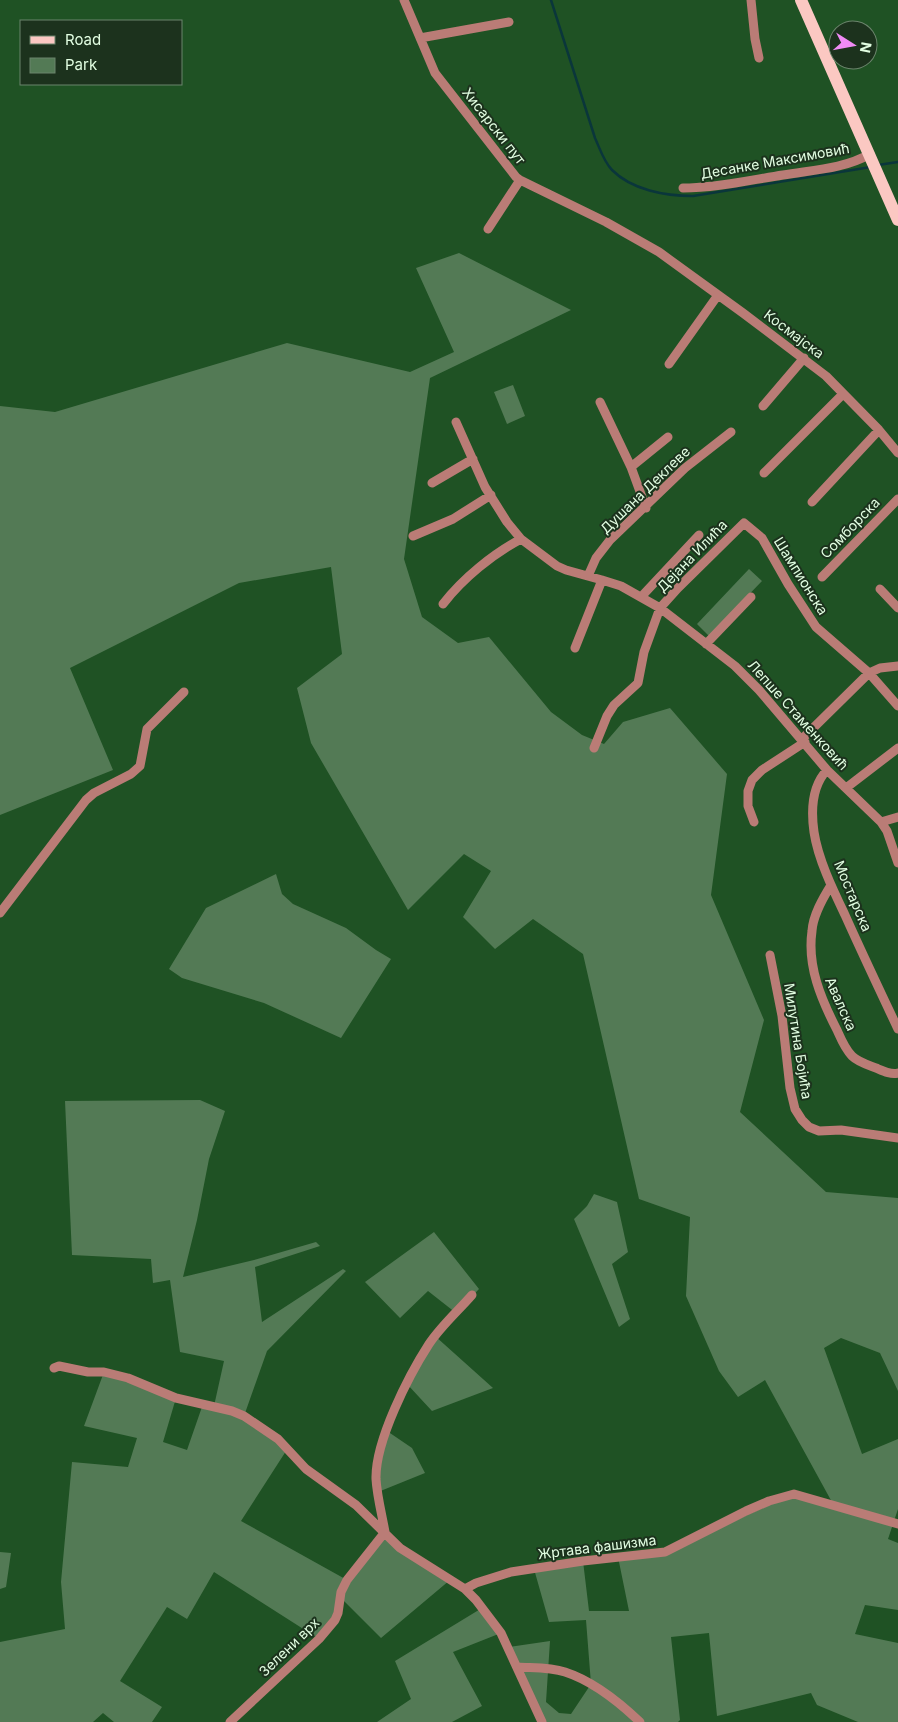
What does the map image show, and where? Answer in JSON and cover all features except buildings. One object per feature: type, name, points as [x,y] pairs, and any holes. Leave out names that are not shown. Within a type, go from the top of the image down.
[{"type":"main road","points":[[801,0],[898,220]]},
{"type":"street","name":"Хисарски пут","points":[[404,0],[435,72],[520,180],[606,222],[659,252]]},
{"type":"street","points":[[751,0],[759,58]]},
{"type":"street","points":[[420,38],[509,22]]},
{"type":"street","name":"Десанке Максимовић","points":[[683,188],[754,180],[853,163],[871,156]]},
{"type":"street","points":[[488,230],[520,180]]},
{"type":"street","name":"Космајска","points":[[659,252],[826,376],[879,430],[898,453]]},
{"type":"street","points":[[669,364],[718,295]]},
{"type":"street","points":[[763,406],[804,358]]},
{"type":"street","points":[[764,473],[843,394]]},
{"type":"street","points":[[600,402],[631,468],[646,508]]},
{"type":"street","name":"Лепше Стаменковић","points":[[456,422],[491,496],[521,539],[557,566],[602,580],[641,597],[660,608],[735,666],[753,684],[827,770],[880,822],[887,831],[898,863]]},
{"type":"street","points":[[812,502],[879,430]]},
{"type":"street","name":"Душана Деклеве","points":[[588,576],[596,558],[610,540],[646,508],[685,468],[731,432]]},
{"type":"street","points":[[631,468],[668,437]]},
{"type":"street","points":[[432,482],[473,459]]},
{"type":"street","points":[[413,536],[453,519],[491,496]]},
{"type":"street","name":"Сомборска","points":[[822,577],[898,499]]},
{"type":"street","name":"Дејана Илића","points":[[660,608],[744,523]]},
{"type":"street","name":"Шампионска","points":[[744,523],[762,538],[788,584],[816,627],[869,673],[898,706]]},
{"type":"street","points":[[641,597],[699,535]]},
{"type":"street","points":[[443,604],[485,562],[504,548],[521,539]]},
{"type":"street","points":[[575,648],[602,580]]},
{"type":"street","points":[[880,589],[898,608]]},
{"type":"street","points":[[706,644],[751,597]]},
{"type":"street","points":[[594,748],[607,716],[614,705],[638,683],[644,652],[660,608]]},
{"type":"street","points":[[754,822],[748,806],[748,791],[752,780],[762,770],[803,741],[869,673],[880,668],[898,666]]},
{"type":"street","points":[[0,913],[86,800],[94,793],[131,774],[140,766],[147,729],[184,692]]},
{"type":"street","points":[[846,788],[898,748]]},
{"type":"street","name":"Мостарска","points":[[827,770],[818,783],[813,808],[813,825],[818,849],[831,885],[898,1030]]},
{"type":"street","points":[[880,822],[898,816]]},
{"type":"street","name":"Авалска","points":[[831,885],[814,922],[812,931],[812,967],[815,981],[831,1019],[852,1056],[891,1074],[898,1073]]},
{"type":"street","name":"Милутина Бојића","points":[[770,955],[782,1016],[790,1088],[795,1109],[802,1120],[809,1127],[819,1131],[841,1130],[898,1138]]},
{"type":"street","points":[[385,1532],[376,1479],[379,1456],[396,1405],[430,1344],[472,1295]]},
{"type":"street","points":[[54,1368],[60,1366],[88,1372],[104,1372],[119,1375],[143,1383],[176,1398],[214,1406],[244,1416],[278,1439],[306,1469],[356,1505],[400,1548],[465,1589],[501,1633],[542,1722]]},
{"type":"street","name":"Жртава фашизма","points":[[465,1589],[512,1572],[583,1561],[665,1552],[746,1511],[769,1501],[794,1494],[898,1524]]},
{"type":"street","name":"Зелени врх","points":[[230,1722],[319,1639],[335,1620],[341,1592],[347,1580],[385,1532]]},
{"type":"street","points":[[518,1667],[549,1669],[572,1675],[604,1693],[624,1707],[640,1722]]},
{"type":"green space","points":[[459,253],[571,310],[430,378],[404,559],[422,617],[458,643],[489,637],[551,712],[582,735],[604,744],[623,722],[670,708],[727,774],[711,895],[764,1020],[740,1112],[826,1192],[898,1198],[898,1391],[880,1353],[841,1338],[824,1348],[862,1454],[898,1439],[898,1509],[888,1539],[898,1543],[898,1610],[865,1605],[855,1634],[898,1643],[898,1722],[858,1722],[817,1705],[811,1693],[717,1716],[709,1633],[671,1637],[680,1720],[678,1722],[542,1722],[509,1647],[550,1641],[546,1702],[559,1713],[571,1714],[591,1684],[586,1620],[549,1622],[534,1569],[583,1561],[589,1611],[629,1611],[618,1557],[665,1552],[794,1494],[833,1504],[765,1380],[738,1397],[719,1371],[686,1296],[690,1217],[639,1199],[583,954],[533,919],[495,949],[463,917],[491,871],[464,854],[408,910],[311,743],[297,688],[342,654],[331,567],[239,583],[70,668],[113,770],[0,815],[0,406],[55,412],[287,343],[410,372],[454,352],[416,268]]},
{"type":"green space","points":[[513,385],[525,416],[507,424],[494,392]]},
{"type":"green space","points":[[749,569],[762,581],[709,636],[697,624]]},
{"type":"green space","points":[[276,874],[282,894],[293,904],[346,928],[391,959],[341,1038],[264,1003],[182,978],[169,969],[206,908]]},
{"type":"green space","points":[[200,1100],[225,1111],[209,1159],[183,1277],[254,1260],[316,1242],[320,1246],[255,1267],[262,1322],[343,1269],[346,1271],[267,1351],[244,1416],[288,1448],[241,1521],[347,1580],[385,1532],[450,1580],[381,1638],[341,1598],[338,1613],[319,1639],[214,1572],[187,1619],[167,1607],[120,1681],[162,1707],[152,1722],[114,1722],[103,1713],[93,1722],[0,1722],[0,1642],[65,1629],[61,1582],[72,1462],[128,1467],[137,1438],[84,1426],[104,1372],[176,1398],[163,1442],[187,1450],[203,1404],[214,1406],[224,1361],[180,1352],[170,1280],[153,1283],[151,1259],[72,1255],[65,1101]]},
{"type":"green space","points":[[594,1194],[617,1202],[628,1252],[612,1264],[630,1319],[619,1327],[574,1219],[587,1206]]},
{"type":"green space","points":[[434,1232],[479,1289],[456,1313],[428,1291],[400,1318],[365,1282]]},
{"type":"green space","points":[[435,1336],[493,1388],[432,1411],[407,1384]]},
{"type":"green space","points":[[387,1431],[412,1448],[425,1473],[378,1492],[376,1479]]},
{"type":"green space","points":[[0,1552],[11,1553],[6,1587],[0,1589]]},
{"type":"green space","points":[[482,1608],[501,1633],[453,1652],[482,1706],[452,1722],[377,1722],[411,1699],[395,1661]]},
{"type":"waterway","points":[[551,0],[600,151],[612,170],[629,182],[660,193],[693,196],[871,167]]},
{"type":"waterway","points":[[878,165],[898,162]]}]
